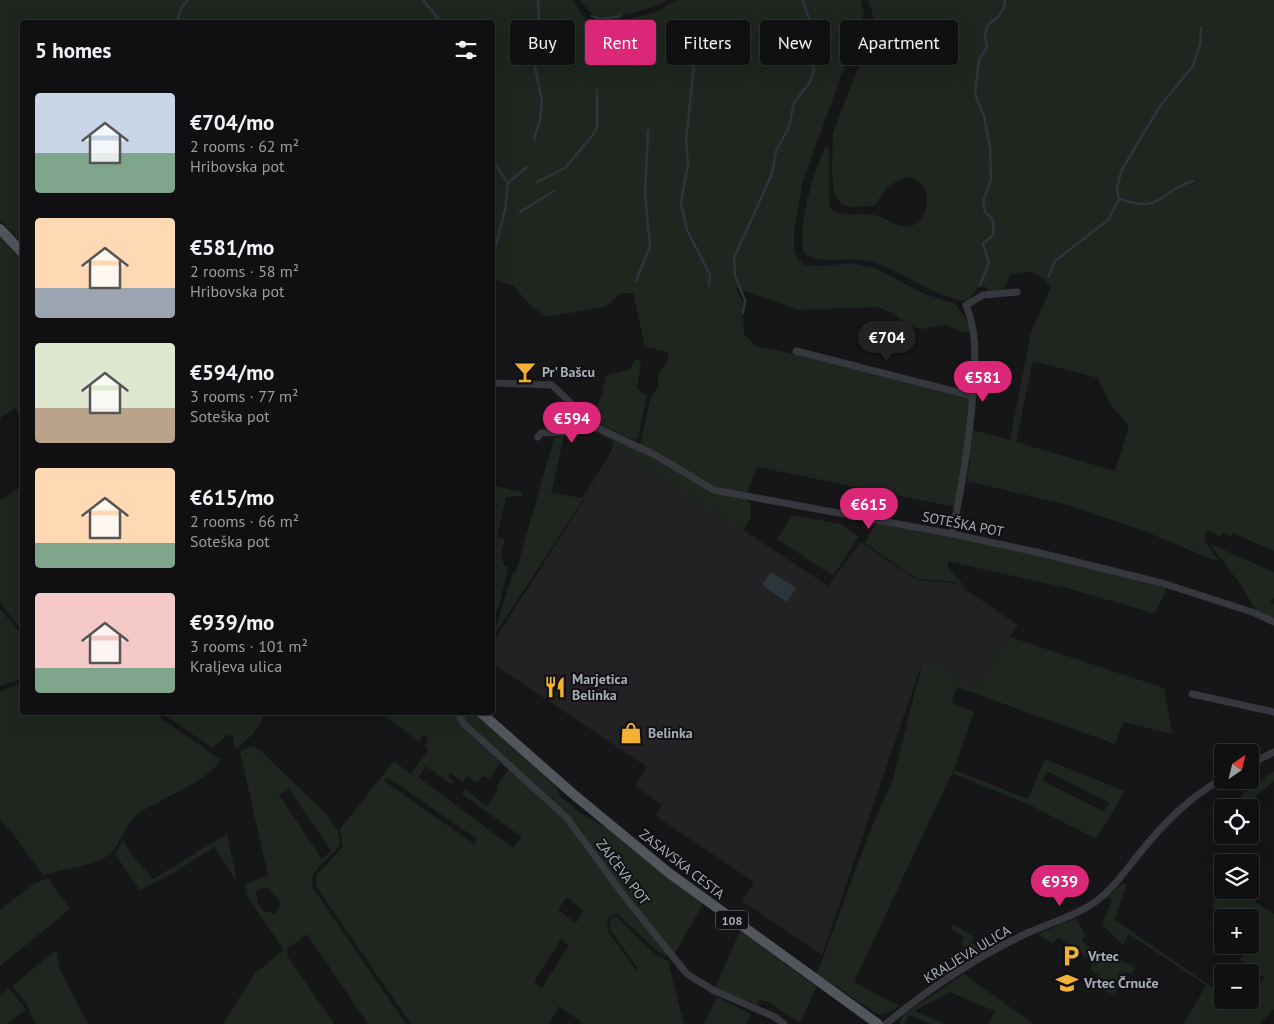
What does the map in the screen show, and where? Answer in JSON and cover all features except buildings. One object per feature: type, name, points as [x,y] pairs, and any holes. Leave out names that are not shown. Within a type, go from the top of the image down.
[{"type":"main road","points":[[0,228],[20,250]]},
{"type":"main road","name":"ZASAVSKA CESTA","points":[[483,715],[572,793],[669,874],[878,1024]]},
{"type":"street","points":[[952,534],[964,478],[973,396],[976,339],[973,322],[966,304],[983,295],[1017,292]]},
{"type":"street","points":[[796,351],[973,396]]},
{"type":"street","name":"SOTEŠKA POT","points":[[495,383],[552,385],[596,427],[657,456],[714,490],[952,534],[1162,583],[1256,613],[1274,622]]},
{"type":"street","points":[[538,437],[541,434],[575,432],[596,427]]},
{"type":"street","points":[[1192,694],[1274,712]]},
{"type":"street","name":"ZAJČEVA POT","points":[[459,715],[464,724],[567,818],[625,897],[687,974],[713,990],[775,1017],[784,1024]]},
{"type":"street","points":[[1259,760],[1274,752]]},
{"type":"street","name":"KRALJEVA ULICA","points":[[886,1024],[973,962],[1023,935],[1082,910],[1096,901],[1175,813],[1214,783]]},
{"type":"shaded area","points":[[0,0],[574,0],[578,10],[588,20],[585,20],[585,65],[656,65],[656,20],[623,20],[657,12],[676,0],[861,0],[864,13],[861,20],[840,20],[840,65],[845,65],[803,181],[794,232],[794,249],[797,258],[804,265],[820,266],[851,263],[875,268],[925,294],[955,304],[971,326],[971,331],[965,333],[946,325],[922,329],[907,326],[893,313],[877,307],[799,310],[736,288],[742,301],[744,334],[756,346],[854,367],[968,397],[971,407],[955,507],[757,467],[747,494],[714,486],[640,444],[651,396],[658,387],[658,376],[669,357],[667,352],[645,347],[633,293],[622,293],[605,307],[546,317],[528,303],[514,286],[495,280],[495,20],[20,20],[20,241],[0,220]]},
{"type":"shaded area","points":[[580,0],[668,0],[642,10],[609,17],[593,14]]},
{"type":"shaded area","points":[[868,0],[1274,0],[1274,551],[1233,533],[1231,537],[1223,533],[1220,537],[1207,530],[1204,540],[1218,560],[1211,559],[1144,531],[1071,506],[967,481],[973,430],[1010,440],[1031,332],[1051,287],[1037,275],[1023,272],[1010,275],[1003,291],[988,292],[985,286],[978,287],[970,298],[965,301],[939,293],[892,270],[868,261],[819,259],[804,253],[802,242],[807,200],[825,148],[829,147],[829,204],[832,210],[844,214],[878,216],[907,227],[921,220],[926,209],[927,196],[922,185],[910,177],[893,183],[881,195],[875,206],[849,207],[841,204],[834,194],[832,170],[833,133],[859,65],[958,65],[958,20],[874,20]],"holes":[[[1033,361],[1098,378],[1111,405],[1129,426],[1115,471],[1016,442]]]},
{"type":"shaded area","points":[[0,234],[20,255],[20,415],[16,408],[0,418]]},
{"type":"shaded area","points":[[635,359],[641,361],[637,389],[647,395],[638,438],[633,440],[597,422],[593,415],[602,394],[606,375],[630,369]]},
{"type":"shaded area","points":[[598,430],[657,460],[703,487],[744,498],[750,503],[751,518],[743,530],[618,447],[497,631],[495,630],[512,575],[516,571],[554,438],[564,436],[551,493],[582,498],[610,454],[614,442],[593,431],[588,434],[584,432]]},
{"type":"shaded area","name":"Belinka","points":[[618,447],[828,586],[861,542],[917,580],[956,583],[1018,625],[973,690],[924,657],[822,955],[742,901],[754,882],[656,816],[662,805],[635,786],[647,767],[495,665],[495,639]]},
{"type":"shaded area","points":[[495,486],[523,493],[522,496],[506,497],[497,538],[505,539],[501,554],[504,565],[508,567],[500,603],[495,616]]},
{"type":"shaded area","points":[[20,487],[20,628],[0,602],[0,501]]},
{"type":"shaded area","points":[[793,515],[840,524],[859,536],[833,576],[777,539]]},
{"type":"shaded area","points":[[876,523],[1049,557],[1167,588],[1155,613],[1153,613],[1067,588],[947,561],[949,569],[969,591],[956,582],[917,579],[865,543]]},
{"type":"shaded area","points":[[1210,544],[1274,572],[1274,598],[1270,601],[1274,605],[1274,619],[1255,609],[1241,585]]},
{"type":"shaded area","points":[[771,572],[796,588],[787,602],[762,585]]},
{"type":"shaded area","points":[[0,609],[20,633],[20,680],[0,686]]},
{"type":"shaded area","points":[[1010,637],[1164,688],[1172,734],[1123,722],[1115,744],[957,687],[951,703],[974,712],[954,770],[1028,799],[1045,759],[1125,791],[1096,839],[1030,805],[952,773],[854,982],[899,1006],[891,1012],[879,1015],[817,974],[868,836],[893,779],[924,656],[973,690]],"holes":[[[1047,771],[1109,803],[1103,811],[1043,781]]]},
{"type":"shaded area","points":[[20,683],[20,715],[157,715],[221,760],[213,769],[193,784],[138,814],[129,824],[115,848],[106,857],[83,866],[43,875],[18,840],[0,820],[0,691]]},
{"type":"shaded area","points":[[165,715],[263,715],[253,734],[235,749],[233,737],[229,734],[212,748]]},
{"type":"shaded area","points":[[383,715],[455,715],[472,736],[500,763],[490,779],[483,776],[476,783],[467,776],[463,782],[450,773],[448,777],[453,781],[451,784],[426,766],[418,777],[513,848],[522,837],[462,794],[466,789],[486,806],[498,791],[496,787],[509,769],[562,817],[668,956],[656,950],[616,913],[607,919],[608,932],[636,970],[638,969],[609,928],[611,918],[617,917],[655,954],[668,961],[684,1024],[584,1024],[559,1006],[549,1024],[411,1024],[317,888],[316,876],[343,846],[340,829],[394,761],[411,774],[429,749],[425,746],[429,738],[423,735],[419,741]],"holes":[[[387,777],[477,839],[474,844],[384,781]],[[567,897],[584,911],[576,923],[558,910]],[[561,939],[569,945],[542,988],[534,982]]]},
{"type":"shaded area","points":[[461,715],[475,715],[557,788],[560,796],[582,814],[610,830],[703,904],[674,955],[571,819],[468,725]]},
{"type":"shaded area","points":[[251,746],[260,750],[325,813],[338,831],[340,844],[313,875],[313,888],[406,1024],[368,1024],[307,934],[287,949],[288,957],[334,1024],[223,1024],[255,973],[284,950],[245,893],[248,891],[244,885],[268,875],[240,752]],"holes":[[[289,789],[331,851],[322,859],[279,795]],[[267,887],[281,903],[275,915],[270,912],[264,912],[258,903],[256,891]]]},
{"type":"shaded area","points":[[1274,771],[1274,781],[1253,799],[1244,799],[1240,796],[1250,789],[1259,789],[1259,782]]},
{"type":"shaded area","points":[[227,834],[237,882],[214,847],[170,875],[140,890],[115,854],[123,840],[132,855],[153,879]]},
{"type":"shaded area","points":[[48,878],[70,909],[0,966],[0,910],[35,883]]},
{"type":"shaded area","points":[[1122,884],[1126,885],[1115,920],[1214,988],[1214,1009],[1259,1009],[1259,985],[1265,978],[1259,974],[1259,964],[1246,964],[1240,960],[1244,954],[1259,954],[1259,909],[1215,909],[1211,906],[1216,899],[1252,899],[1274,914],[1274,1009],[1259,1024],[1184,1024],[1206,985],[1129,934],[1123,945],[1102,924],[1112,901],[1108,896]]},
{"type":"shaded area","points":[[1076,918],[1085,935],[1082,940],[1095,955],[1098,954],[1114,962],[1116,959],[1135,966],[1131,974],[1125,972],[1114,995],[1098,987],[1099,976],[1090,969],[1093,962],[1058,937],[1053,944],[1038,934]]},
{"type":"shaded area","points":[[953,924],[974,937],[971,942],[985,950],[977,955],[961,945],[964,937],[950,928]]},
{"type":"shaded area","points":[[740,931],[816,988],[800,1023],[770,1003],[759,1000],[757,1005],[715,987]]},
{"type":"shaded area","points":[[56,950],[60,970],[88,1024],[36,1024],[26,1003],[12,986]]},
{"type":"shaded area","points":[[964,974],[1032,1024],[988,1024],[995,1011],[949,992],[915,1011],[945,1024],[931,1024],[909,1015],[905,1024],[899,1024],[903,1015]]},
{"type":"shaded area","points":[[9,988],[26,1010],[7,1024],[0,1024],[0,996]]},
{"type":"shaded area","points":[[717,997],[751,1014],[746,1024],[704,1024]]},
{"type":"waterway","points":[[178,20],[181,8],[188,0]]},
{"type":"waterway","points":[[423,0],[439,20]]},
{"type":"waterway","points":[[534,139],[540,120],[542,101],[530,43],[538,28],[538,0]]},
{"type":"waterway","points":[[743,313],[745,300],[735,276],[734,258],[772,174],[776,151],[789,127],[794,103],[810,82],[814,70],[811,51],[815,38],[803,0]]},
{"type":"waterway","points":[[980,285],[989,262],[983,244],[993,235],[993,220],[985,212],[983,201],[991,180],[990,148],[984,116],[975,94],[979,60],[987,47],[985,34],[988,25],[999,16],[1004,7],[1005,0]]},
{"type":"waterway","points":[[592,16],[602,19],[621,16]]},
{"type":"waterway","points":[[1049,276],[1055,261],[1109,219],[1119,199],[1117,189],[1121,171],[1160,106],[1193,66],[1200,44],[1201,27]]},
{"type":"waterway","points":[[694,65],[686,142],[688,163],[681,203],[687,230],[710,275],[709,286]]},
{"type":"waterway","points":[[537,182],[565,168],[592,136],[597,127],[597,90]]},
{"type":"waterway","points":[[636,281],[650,246],[645,195],[648,131]]},
{"type":"waterway","points":[[495,164],[508,183],[505,210],[495,248]]},
{"type":"waterway","points":[[508,183],[527,167]]},
{"type":"waterway","points":[[1119,199],[1134,203],[1153,203],[1182,185],[1193,181]]},
{"type":"waterway","points":[[520,212],[554,191]]},
{"type":"place","name":"Pr' Bašcu","points":[[525,372]]},
{"type":"place","name":"Marjetica Belinka","points":[[555,687]]},
{"type":"place","name":"Belinka","points":[[631,733]]},
{"type":"place","name":"Vrtec","points":[[1071,956]]},
{"type":"place","name":"Vrtec Črnuče","points":[[1067,983]]}]
